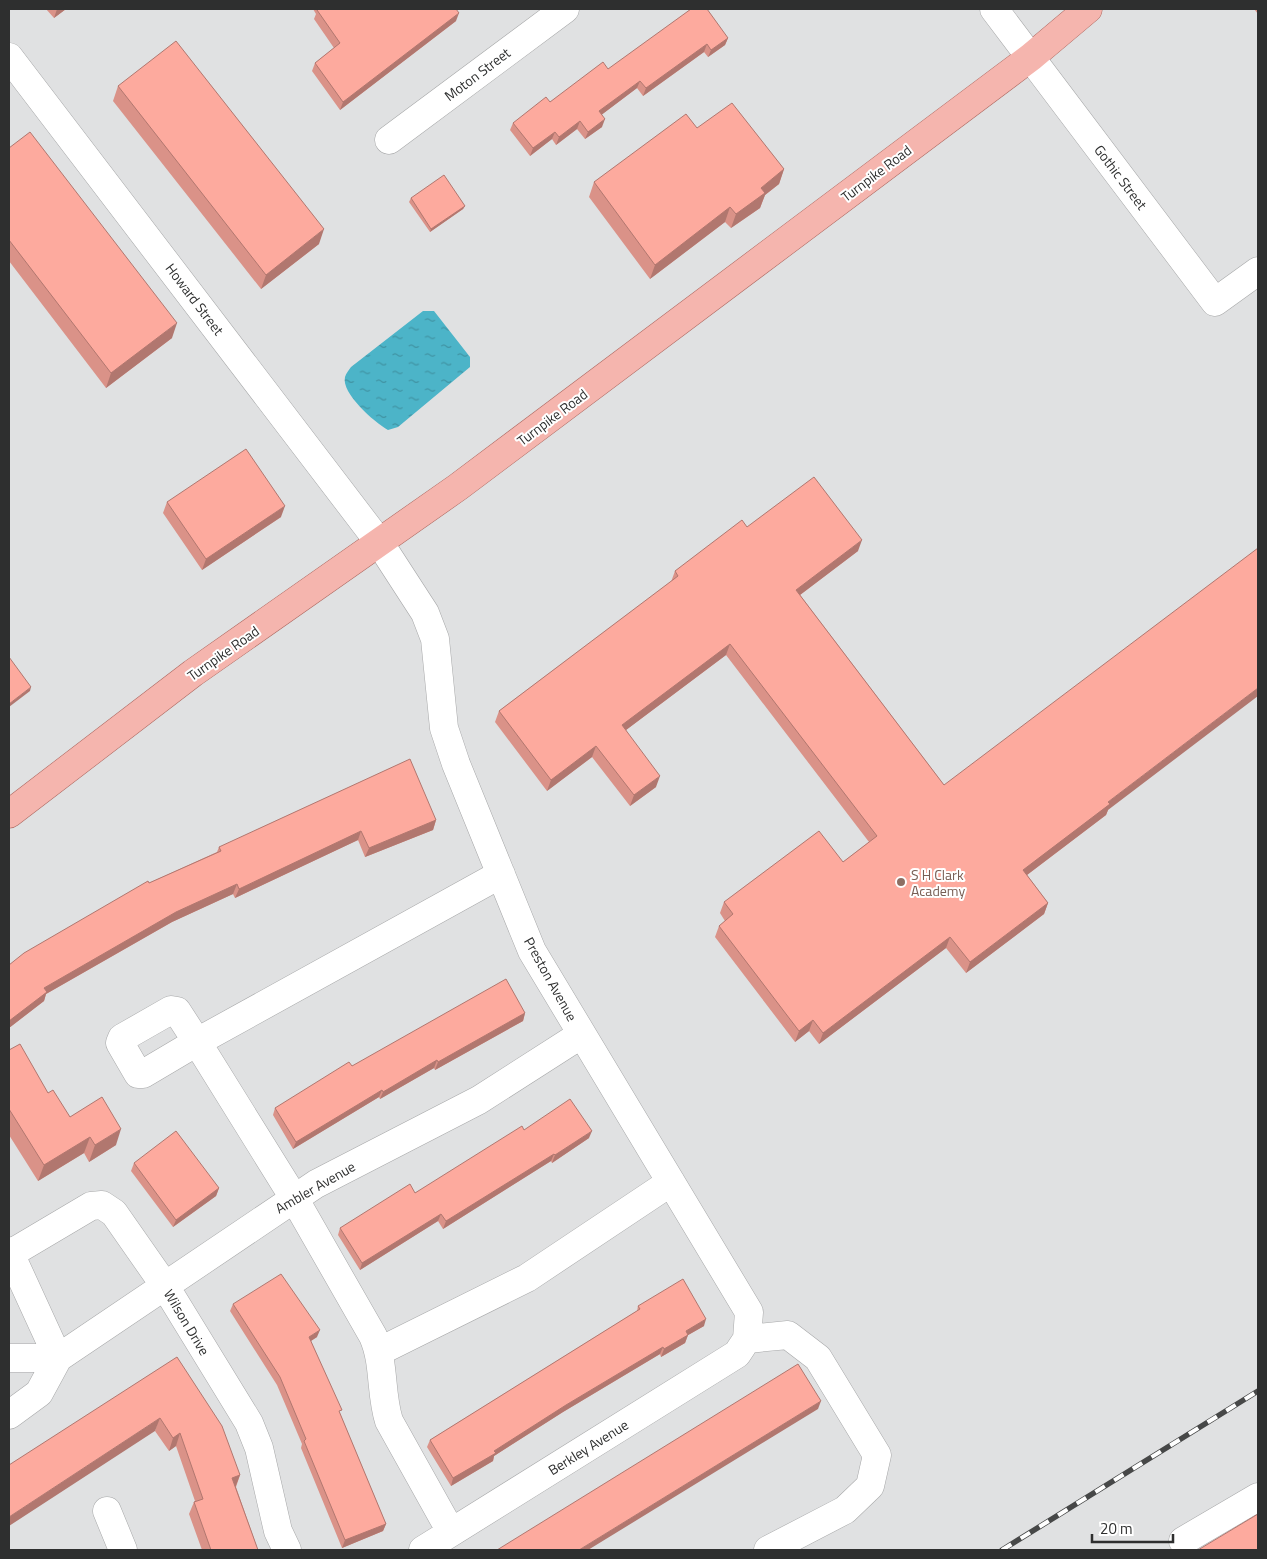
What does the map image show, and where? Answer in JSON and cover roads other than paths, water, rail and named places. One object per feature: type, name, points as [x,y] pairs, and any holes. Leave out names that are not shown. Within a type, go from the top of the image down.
[{"type":"main road","name":"Turnpike Road","points":[[9,814],[193,673],[458,487],[1031,57],[1088,9]]},
{"type":"street","name":"Moton Street","points":[[389,140],[565,9]]},
{"type":"street","name":"Gothic Street","points":[[994,9],[1215,302],[1258,271]]},
{"type":"street","name":"Howard Street","points":[[9,57],[174,271],[378,542]]},
{"type":"street","name":"Preston Avenue","points":[[378,542],[425,613],[436,639],[444,728],[456,764],[532,951],[749,1312],[747,1339]]},
{"type":"street","points":[[451,1532],[389,1421],[383,1404],[380,1352],[294,1198],[197,1042],[501,874]]},
{"type":"street","name":"Ambler Avenue","points":[[9,1415],[39,1393],[58,1358],[294,1198],[316,1184],[479,1100],[582,1034]]},
{"type":"street","points":[[380,1352],[527,1278],[671,1182]]},
{"type":"street","name":"Wilson Drive","points":[[9,1252],[91,1206],[102,1205],[114,1213],[165,1286],[249,1423],[259,1448],[278,1531],[287,1550]]},
{"type":"street","points":[[9,1252],[58,1358],[9,1358]]},
{"type":"street","points":[[747,1339],[788,1335],[818,1358],[876,1455],[870,1486],[845,1510],[768,1550]]},
{"type":"street","name":"Berkley Avenue","points":[[423,1550],[737,1354],[747,1339]]},
{"type":"street","points":[[1183,1541],[1258,1496]]},
{"type":"street","points":[[107,1511],[123,1550]]},
{"type":"water","points":[[423,311],[434,311],[470,357],[470,367],[398,427],[388,430],[367,414],[353,399],[345,384],[345,377],[351,367]]},
{"type":"railway","points":[[1002,1550],[1258,1391]]},
{"type":"place","name":"S H Clark Academy","points":[[901,882]]}]
